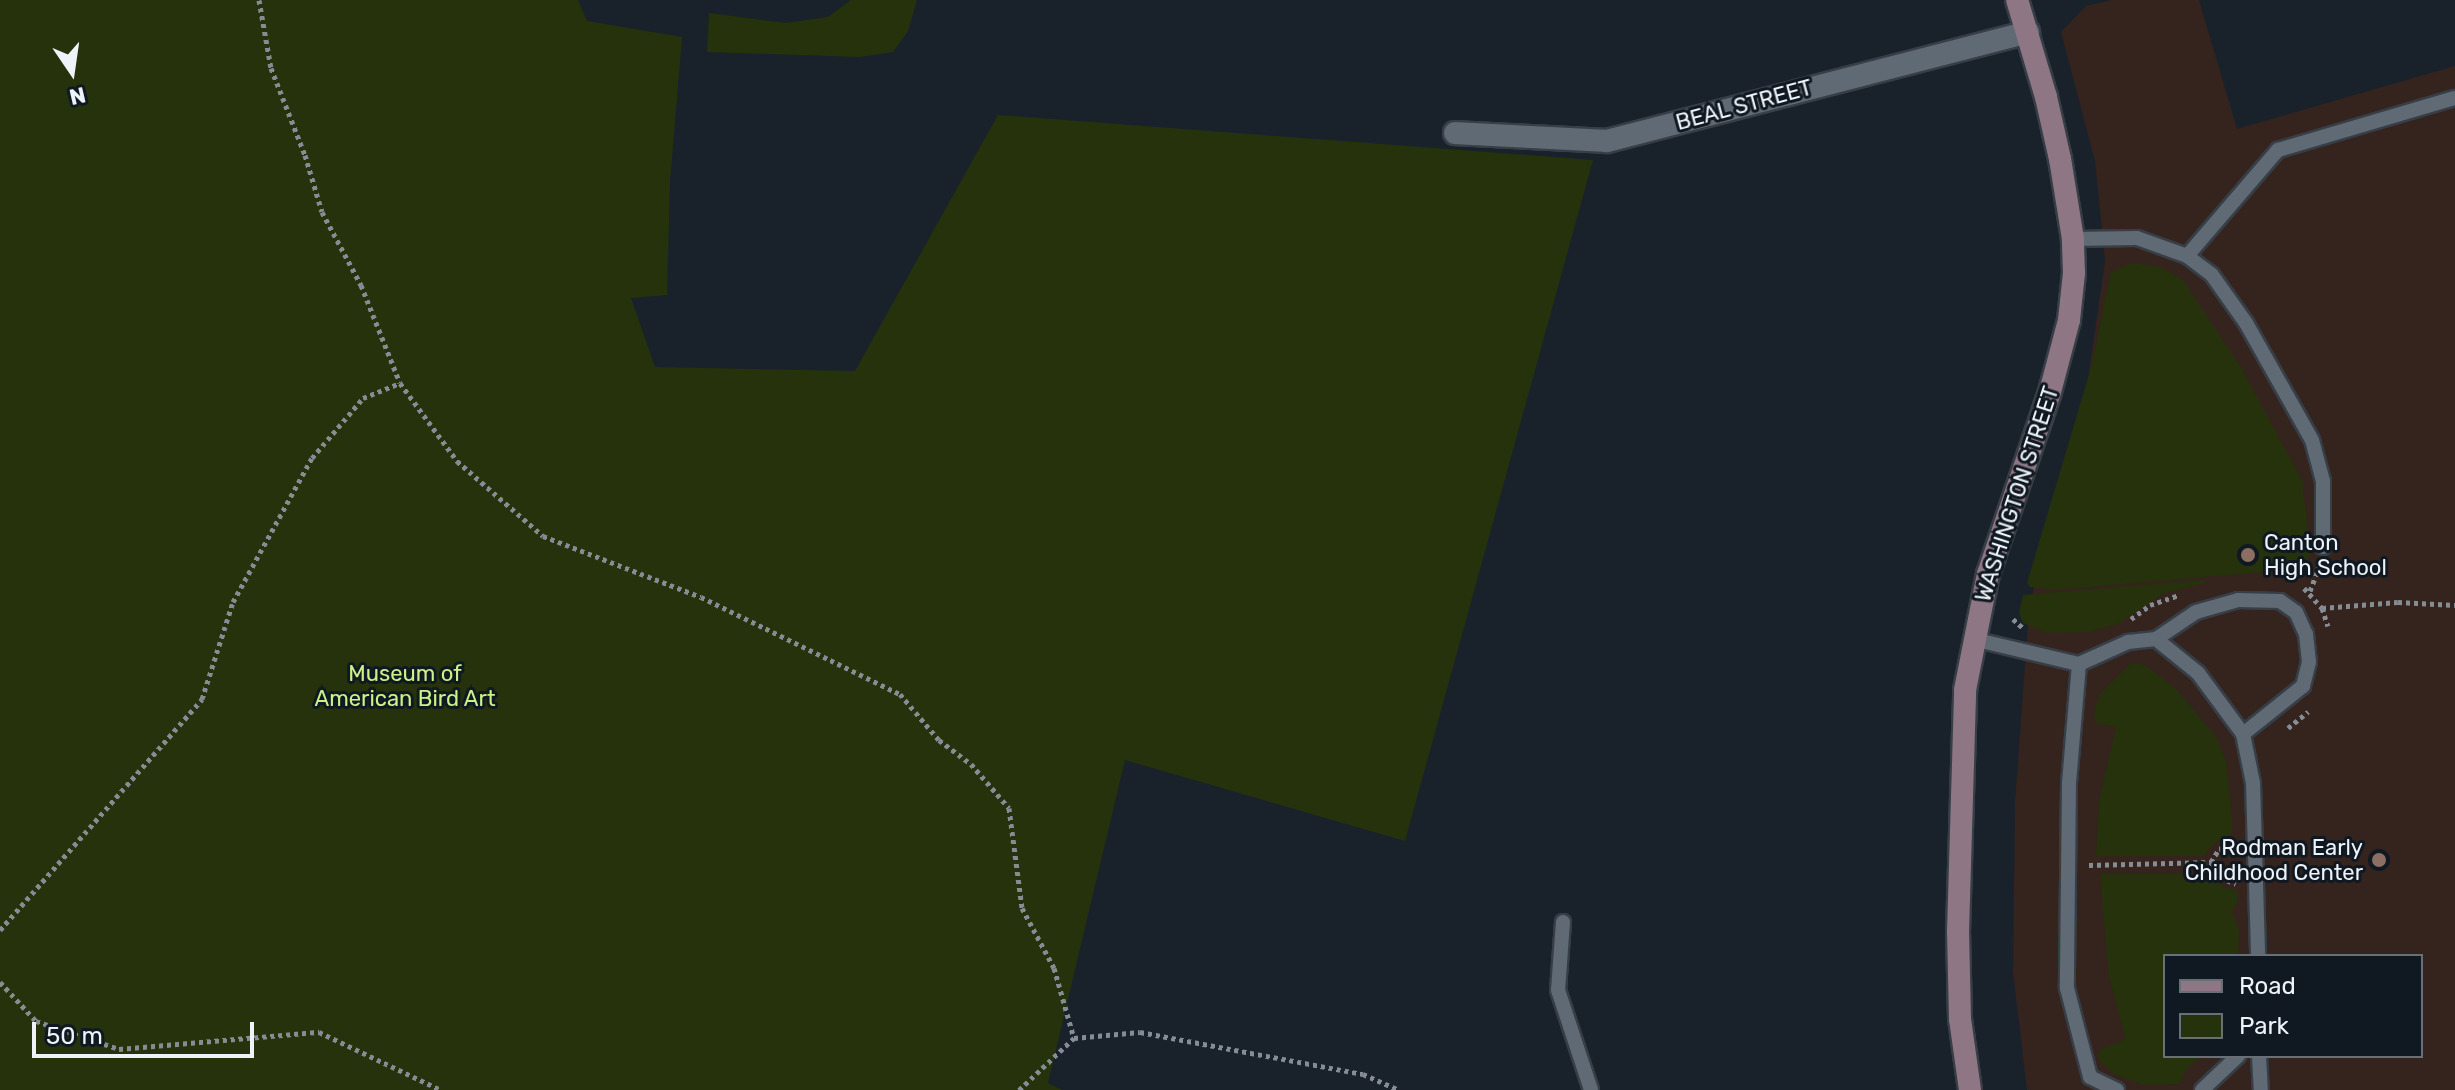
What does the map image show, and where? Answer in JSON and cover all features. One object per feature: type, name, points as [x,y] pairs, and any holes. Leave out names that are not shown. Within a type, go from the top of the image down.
[{"type":"main road","name":"WASHINGTON STREET","points":[[1970,1090],[1960,1019],[1958,932],[1962,747],[1973,639],[1988,574],[2024,477],[2069,320],[2073,239],[2046,97],[2017,0]]},
{"type":"street","name":"BEAL STREET","points":[[1455,133],[1607,141],[2028,32]]},
{"type":"lane","points":[[2187,256],[2278,150],[2455,98]]},
{"type":"lane","points":[[2073,239],[2137,238],[2187,256],[2212,275],[2246,323],[2312,440],[2323,481],[2323,547]]},
{"type":"lane","points":[[1973,639],[2079,664],[2128,642],[2156,639],[2196,612],[2238,600],[2280,601],[2296,612],[2306,634],[2309,662],[2303,686],[2243,734]]},
{"type":"lane","points":[[2156,639],[2198,673],[2243,734],[2253,783],[2258,954]]},
{"type":"lane","points":[[2079,664],[2069,782],[2067,988],[2090,1077],[2117,1090]]},
{"type":"lane","points":[[1563,922],[1558,990],[1591,1090]]},
{"type":"lane","points":[[2202,1090],[2236,1058]]},
{"type":"lane","points":[[2259,1058],[2261,1090]]},
{"type":"path","points":[[259,0],[271,68],[305,155],[322,212],[361,285],[400,383],[457,461],[543,536],[701,597],[900,694],[939,740],[971,764],[1009,808],[1022,908],[1054,968],[1074,1038]]},
{"type":"path","points":[[0,930],[202,699],[233,602],[312,458],[363,398],[400,383]]},
{"type":"path","points":[[2121,625],[2150,605],[2189,592]]},
{"type":"path","points":[[2322,608],[2398,602],[2455,605]]},
{"type":"path","points":[[2013,619],[2033,633]]},
{"type":"path","points":[[2211,862],[2219,849],[2255,843]]},
{"type":"path","points":[[2068,866],[2211,862]]},
{"type":"path","points":[[2211,862],[2220,877],[2228,881],[2257,884]]},
{"type":"path","points":[[0,982],[36,1021],[119,1049],[319,1032],[441,1090]]},
{"type":"path","points":[[1019,1090],[1074,1038],[1140,1032],[1363,1074],[1399,1090]]},
{"type":"shaded area","name":"Canton High School","points":[[2112,0],[2199,0],[2237,129],[2455,66],[2455,1090],[2027,1090],[2013,972],[2015,802],[2029,611],[2052,500],[2083,413],[2105,261],[2095,161],[2061,32],[2086,6]]},
{"type":"green space","name":"Museum of American Bird Art","points":[[0,0],[578,0],[587,21],[682,37],[670,182],[667,295],[631,298],[655,367],[855,371],[998,115],[1593,160],[1405,841],[1125,760],[1048,1083],[1062,1090],[0,1090]]},
{"type":"green space","points":[[851,0],[917,0],[908,31],[893,52],[859,57],[707,52],[709,13],[786,23],[828,17]]},
{"type":"green space","points":[[2132,263],[2160,267],[2183,280],[2240,366],[2302,480],[2311,554],[2303,564],[2275,571],[2052,590],[2030,587],[2027,583],[2091,368],[2111,272]]},
{"type":"green space","points":[[2204,580],[2206,583],[2164,593],[2118,624],[2088,632],[2048,633],[2023,623],[2019,613],[2023,595]]},
{"type":"green space","points":[[2131,663],[2145,665],[2178,691],[2216,737],[2226,761],[2233,828],[2230,838],[2217,841],[2203,856],[2096,856],[2099,802],[2116,727],[2096,723],[2094,715],[2099,695]]},
{"type":"green space","points":[[2100,874],[2209,874],[2223,887],[2237,891],[2237,904],[2231,911],[2239,929],[2238,954],[2163,954],[2163,1058],[2199,1058],[2186,1070],[2180,1084],[2144,1085],[2114,1074],[2099,1060],[2097,1055],[2102,1049],[2124,1040],[2125,1036],[2109,977]]},
{"type":"place","name":"Canton High School","points":[[2248,555]]},
{"type":"place","name":"Rodman Early Childhood Center","points":[[2379,860]]}]
